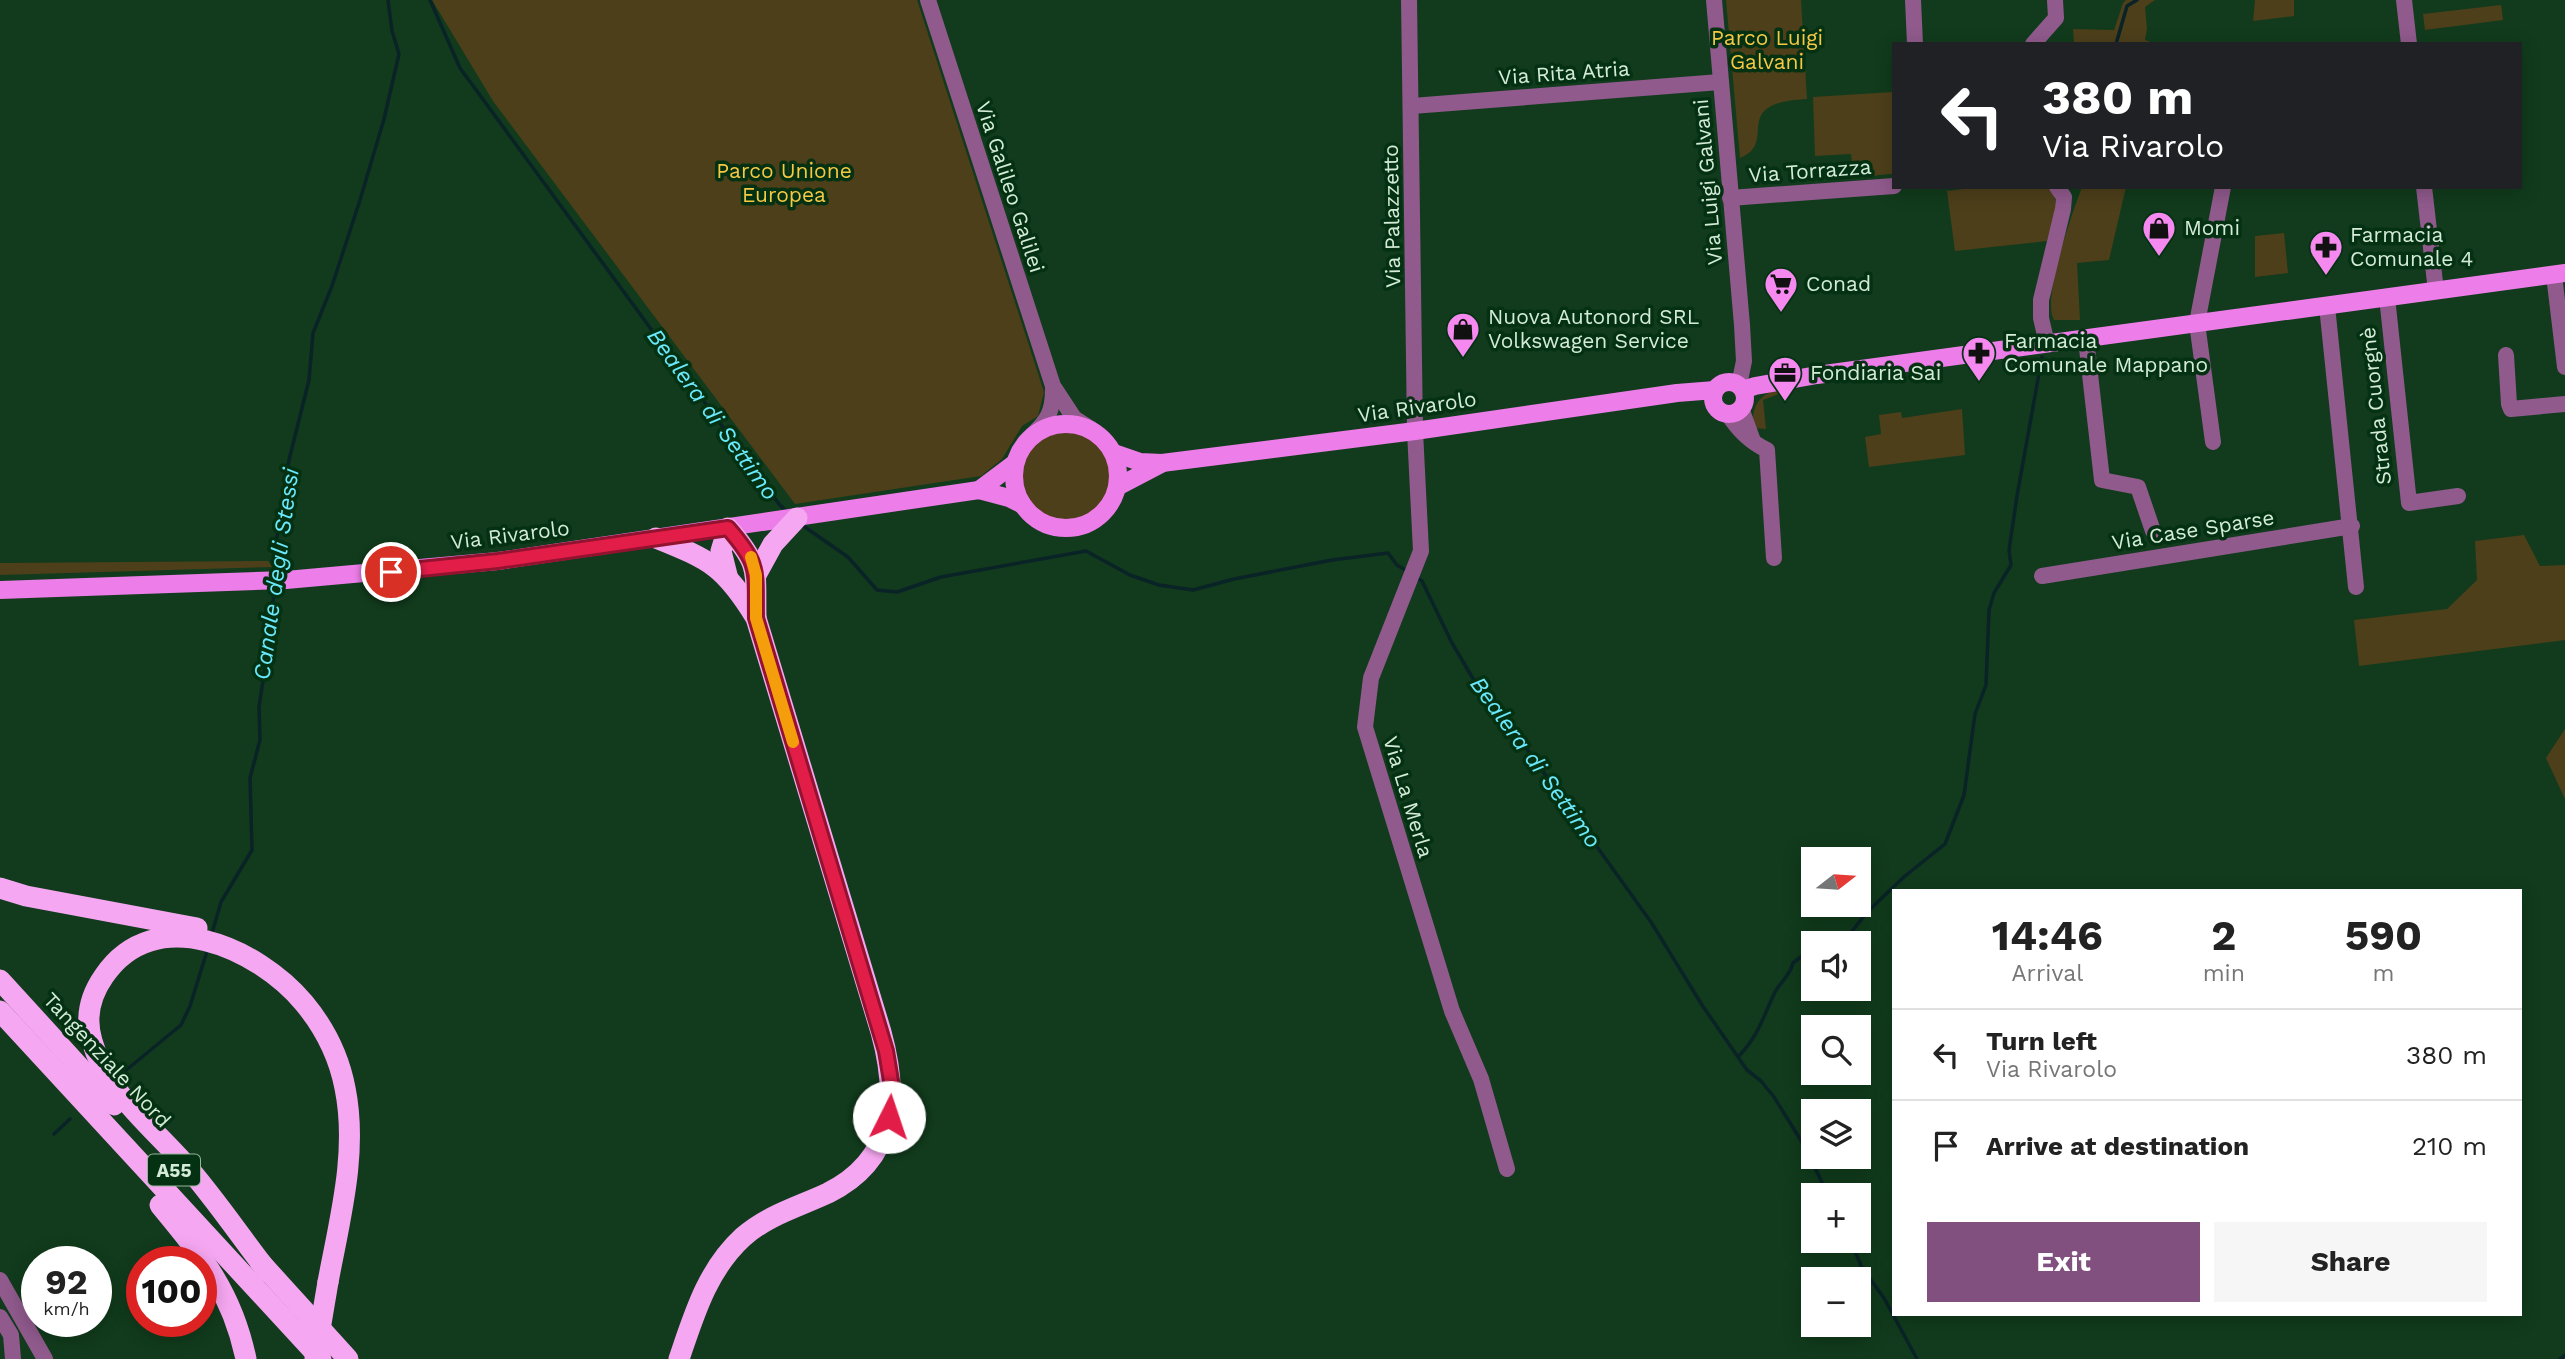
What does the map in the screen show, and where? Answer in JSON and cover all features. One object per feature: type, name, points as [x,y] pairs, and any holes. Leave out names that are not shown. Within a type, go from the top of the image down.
[{"type":"highway","points":[[756,575],[772,544],[795,519]]},
{"type":"highway","points":[[679,1359],[706,1287],[726,1254],[764,1221],[837,1188],[860,1170],[882,1139],[891,1109],[891,1077],[883,1041],[756,618],[756,575],[751,557],[728,528]]},
{"type":"highway","points":[[728,528],[721,551],[727,575],[756,618]]},
{"type":"highway","points":[[656,538],[699,556],[727,575]]},
{"type":"highway","name":"A55","points":[[0,888],[250,944],[288,970],[321,1007],[338,1034],[351,1065],[360,1111],[358,1185],[333,1287],[323,1359]]},
{"type":"highway","points":[[210,936],[153,940],[113,964],[100,981],[92,999],[89,1020],[92,1041],[100,1062],[114,1084],[185,1164],[268,1272]]},
{"type":"highway","name":"Tangenziale Nord","points":[[0,980],[348,1359]]},
{"type":"highway","name":"A55","points":[[0,1011],[323,1359]]},
{"type":"highway","name":"A55","points":[[109,1131],[217,1279],[235,1320],[246,1359]]},
{"type":"highway","points":[[315,1359],[333,1287]]},
{"type":"main road","name":"Strada Cuorgnè","points":[[2197,323],[2559,274]]},
{"type":"main road","points":[[1732,396],[1817,374],[2197,323]]},
{"type":"main road","name":"Via Rivarolo","points":[[1114,453],[1140,462],[1162,463],[1415,431],[1677,393],[1732,396]]},
{"type":"main road","points":[[1061,423],[1091,429],[1104,439],[1114,453],[1118,469],[1118,487],[1110,504],[1096,519],[1077,527],[1056,527],[1037,520],[1023,505],[1014,485],[1015,463],[1022,448],[1032,435],[1048,426],[1061,423]]},
{"type":"main road","name":"Via Rivarolo","points":[[979,490],[1015,463]]},
{"type":"main road","name":"Via Rivarolo","points":[[1118,487],[1162,463]]},
{"type":"main road","name":"Via Rivarolo","points":[[0,590],[286,580],[498,561],[979,490],[1009,498],[1023,505]]},
{"type":"street","name":"Via Galileo Galilei","points":[[928,0],[1053,386],[1074,418],[1091,429]]},
{"type":"street","name":"Via Palazzetto","points":[[1409,0],[1415,431]]},
{"type":"street","name":"Via Luigi Galvani","points":[[1714,0],[1744,361],[1732,396]]},
{"type":"street","points":[[1913,0],[1915,42]]},
{"type":"street","points":[[2035,42],[2056,18],[2055,0]]},
{"type":"street","points":[[2404,0],[2409,42]]},
{"type":"street","name":"Via Rita Atria","points":[[1412,106],[1720,82]]},
{"type":"street","name":"Via Torrazza","points":[[1730,198],[1892,186]]},
{"type":"street","points":[[2047,344],[2041,318],[2041,300],[2063,209],[2063,197],[2058,189]]},
{"type":"street","points":[[2213,442],[2197,323],[2222,189]]},
{"type":"street","points":[[2424,189],[2436,291]]},
{"type":"street","points":[[2559,274],[2565,367]]},
{"type":"street","name":"Strada Cuorgnè","points":[[2387,297],[2409,503],[2458,496]]},
{"type":"street","points":[[2327,306],[2352,526],[2356,587]]},
{"type":"street","points":[[2086,339],[2102,480],[2138,487],[2155,543]]},
{"type":"street","points":[[2506,355],[2511,409],[2565,404]]},
{"type":"street","name":"Via Galileo Galilei","points":[[1032,435],[1048,421],[1053,405],[1053,386]]},
{"type":"street","points":[[1732,396],[1736,426],[1754,444],[1767,450],[1773,558]]},
{"type":"street","name":"Via La Merla","points":[[1415,431],[1421,551],[1371,678],[1366,727],[1452,1011],[1481,1079],[1507,1168]]},
{"type":"street","name":"Via Case Sparse","points":[[2042,576],[2155,543],[2352,526]]},
{"type":"street","points":[[0,1280],[7,1308],[45,1359]]},
{"type":"street","points":[[0,1317],[11,1335],[13,1359]]},
{"type":"green space","name":"Parco Unione Europea","points":[[432,0],[917,0],[1044,392],[1038,416],[1022,426],[1002,459],[981,476],[795,504],[493,101]]},
{"type":"green space","name":"Parco Luigi Galvani","points":[[1726,0],[1801,0],[1807,99],[1783,102],[1768,108],[1761,115],[1756,143],[1751,151],[1740,158]]},
{"type":"green space","points":[[2126,0],[2155,0],[2145,7],[2145,40],[2150,42],[2074,42],[2073,29],[2114,30]]},
{"type":"green space","points":[[2255,0],[2294,0],[2294,16],[2253,21]]},
{"type":"green space","points":[[2501,5],[2503,20],[2425,30],[2423,14]]},
{"type":"green space","points":[[1892,92],[1892,174],[1854,178],[1851,154],[1815,156],[1813,97]]},
{"type":"green space","points":[[2050,189],[2055,198],[2055,205],[2047,241],[1955,251],[1947,191]]},
{"type":"green space","points":[[2081,189],[2126,189],[2109,260],[2077,263],[2080,320],[2054,320],[2051,310],[2055,275]]},
{"type":"green space","points":[[2284,233],[2288,273],[2255,277],[2255,236]]},
{"type":"green space","points":[[1779,388],[1781,393],[1763,400],[1766,429],[1754,428],[1754,413],[1758,402]]},
{"type":"green space","points":[[1962,409],[1965,455],[1869,467],[1865,437],[1881,434],[1879,415],[1901,412],[1902,418]]},
{"type":"green space","points":[[1066,432],[1083,435],[1097,445],[1107,459],[1110,476],[1107,493],[1097,507],[1083,517],[1066,520],[1049,517],[1035,507],[1025,493],[1022,476],[1025,459],[1035,445],[1049,435]]},
{"type":"green space","points":[[2524,535],[2540,566],[2565,565],[2565,640],[2359,666],[2354,620],[2447,609],[2477,580],[2475,541]]},
{"type":"green space","points":[[268,561],[273,567],[0,575],[0,563]]},
{"type":"green space","points":[[2565,729],[2565,799],[2546,758]]},
{"type":"waterway","name":"Canale degli Stessi","points":[[275,575],[275,551],[282,502],[289,460],[309,380],[313,333],[332,286],[360,200],[384,119],[399,54],[392,31],[388,0]]},
{"type":"waterway","name":"Bealera di Settimo","points":[[430,0],[460,68],[786,511]]},
{"type":"waterway","points":[[2117,42],[2127,6],[2137,0]]},
{"type":"waterway","points":[[1852,931],[1867,912],[1905,876],[1945,844],[1964,795],[1975,714],[1986,685],[1989,610],[1994,593],[2011,565],[2009,550],[2017,496],[2042,357]]},
{"type":"waterway","name":"Bealera di Settimo","points":[[802,525],[848,557],[877,590],[897,592],[941,577],[1086,551],[1130,575],[1159,585],[1193,590],[1234,579],[1332,560],[1388,553],[1397,565],[1407,571]]},
{"type":"waterway","name":"Bealera di Settimo","points":[[1416,577],[1422,581],[1452,643],[1485,699],[1511,727],[1651,922],[1702,1005],[1747,1070],[1761,1081],[1774,1097],[1805,1147],[1822,1183]]},
{"type":"waterway","name":"Canale degli Stessi","points":[[212,933],[221,902],[252,850],[250,778],[260,740],[259,707],[272,622],[274,586]]},
{"type":"waterway","name":"Canale degli Stessi","points":[[119,1076],[181,1025],[190,1006],[208,948]]},
{"type":"waterway","points":[[1739,1056],[1756,1033],[1775,992],[1793,963],[1801,957]]},
{"type":"waterway","name":"Canale degli Stessi","points":[[54,1134],[70,1119]]},
{"type":"waterway","name":"Bealera di Settimo","points":[[1856,1253],[1862,1268],[1892,1313]]},
{"type":"waterway","name":"Bealera di Settimo","points":[[1894,1316],[1917,1359]]},
{"type":"waterway","points":[[2560,1359],[2565,1355]]},
{"type":"slow traffic","points":[[751,557],[756,575],[756,618],[793,742]]},
{"type":"place","name":"Momi","points":[[2159,258]]},
{"type":"place","name":"Farmacia Comunale 4","points":[[2326,277]]},
{"type":"place","name":"Conad","points":[[1781,314]]},
{"type":"place","name":"Nuova Autonord SRL Volkswagen Service","points":[[1463,359]]},
{"type":"place","name":"Farmacia Comunale Mappano","points":[[1979,383]]},
{"type":"place","name":"Fondiaria Sai","points":[[1785,403]]},
{"type":"route","points":[[391,572],[498,561],[728,528],[748,551],[754,563],[756,618],[886,1051],[892,1087],[889,1117]]}]
